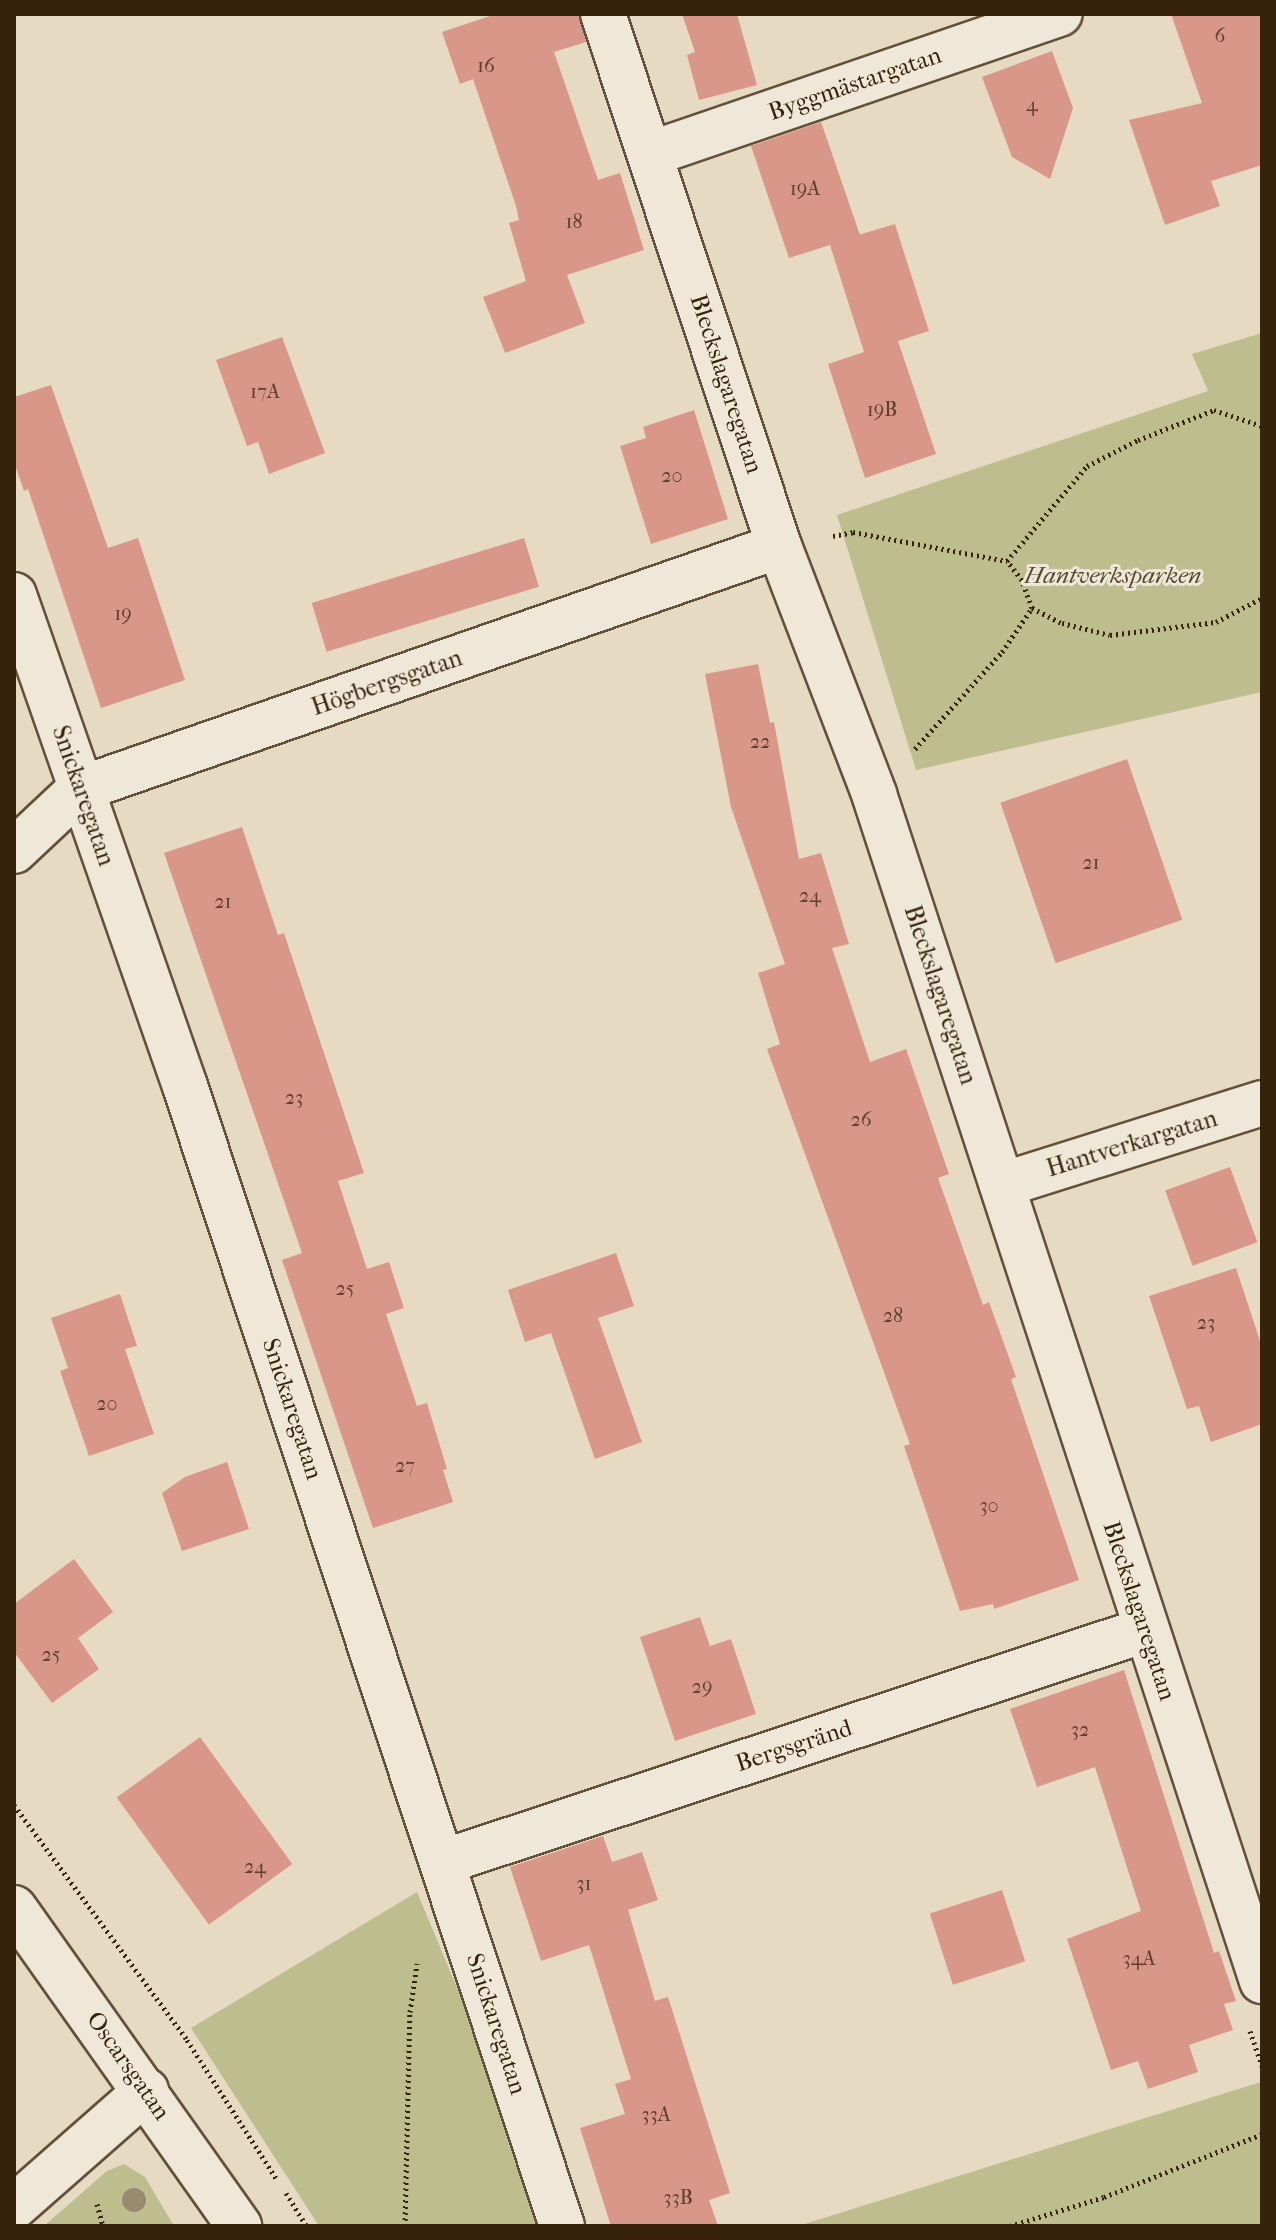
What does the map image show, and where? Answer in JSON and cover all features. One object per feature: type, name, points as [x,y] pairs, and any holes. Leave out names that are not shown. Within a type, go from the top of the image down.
[{"type":"street","name":"Bleckslagaregatan","points":[[603,14],[779,546],[874,794],[1262,1981]]},
{"type":"street","name":"Byggmästargatan","points":[[650,154],[1060,14]]},
{"type":"street","name":"Högbergsgatan","points":[[14,851],[80,789],[779,546]]},
{"type":"street","name":"Snickaregatan","points":[[14,595],[443,1862],[562,2226]]},
{"type":"street","name":"Hantverkargatan","points":[[1002,1185],[1262,1103]]},
{"type":"street","name":"Bergsgränd","points":[[443,1862],[1145,1630]]},
{"type":"street","name":"Oscarsgatan","points":[[14,1908],[239,2226]]},
{"type":"street","points":[[14,2207],[146,2091]]},
{"type":"path","points":[[1007,561],[1087,466],[1214,410],[1262,426]]},
{"type":"path","points":[[779,546],[853,532],[1007,561],[1022,580],[1032,608],[1062,623],[1110,635],[1216,622],[1262,598]]},
{"type":"path","points":[[874,794],[1002,652],[1032,608]]},
{"type":"path","points":[[14,1805],[187,2040],[307,2226]]},
{"type":"path","points":[[405,2226],[410,2012],[417,1959]]},
{"type":"path","points":[[1010,2226],[1104,2197],[1262,2134]]},
{"type":"green space","name":"Hantverksparken","points":[[1262,333],[1262,692],[916,770],[837,515],[1208,391],[1192,354]]},
{"type":"green space","points":[[417,1892],[460,1995],[536,2226],[319,2226],[191,2028]]},
{"type":"green space","points":[[1261,2082],[1262,2226],[798,2226]]},
{"type":"green space","points":[[124,2164],[145,2177],[174,2226],[44,2226],[107,2171]]},
{"type":"building","points":[[496,14],[579,14],[586,42],[554,52],[598,180],[620,173],[644,250],[567,275],[585,323],[505,353],[483,297],[526,281],[509,223],[519,220],[473,79],[460,84],[442,32]]},
{"type":"building","points":[[682,14],[737,14],[757,85],[699,100],[687,55],[695,52]]},
{"type":"building","points":[[1171,14],[1262,14],[1262,165],[1211,181],[1220,206],[1165,225],[1129,120],[1202,103]]},
{"type":"building","points":[[1052,51],[1073,108],[1050,179],[1012,157],[982,77]]},
{"type":"building","points":[[821,122],[860,235],[895,224],[929,331],[898,341],[936,454],[865,478],[828,364],[864,352],[830,245],[789,258],[751,146]]},
{"type":"building","points":[[282,337],[325,453],[269,474],[258,442],[247,446],[216,360]]},
{"type":"building","points":[[51,385],[108,548],[138,538],[185,680],[101,708],[28,489],[24,491],[14,462],[14,397]]},
{"type":"building","points":[[694,410],[728,519],[651,544],[620,446],[646,438],[643,427]]},
{"type":"building","points":[[524,538],[539,587],[327,652],[312,603]]},
{"type":"building","points":[[758,664],[770,723],[774,722],[799,859],[821,853],[849,944],[832,948],[870,1062],[906,1049],[949,1174],[938,1178],[983,1305],[989,1302],[1016,1377],[1011,1379],[1079,1580],[994,1609],[993,1604],[960,1611],[904,1446],[910,1444],[767,1049],[780,1044],[758,973],[785,964],[731,807],[705,674]]},
{"type":"building","points":[[1127,759],[1182,920],[1056,963],[1000,803]]},
{"type":"building","points":[[242,827],[278,935],[284,933],[364,1173],[338,1181],[367,1269],[389,1262],[404,1308],[386,1314],[417,1406],[427,1403],[447,1469],[443,1470],[453,1502],[373,1528],[282,1260],[302,1253],[164,853]]},
{"type":"building","points":[[1230,1167],[1257,1242],[1193,1266],[1165,1191]]},
{"type":"building","points":[[616,1253],[634,1306],[598,1318],[642,1442],[595,1459],[551,1333],[525,1342],[508,1290]]},
{"type":"building","points":[[1236,1268],[1262,1347],[1262,1424],[1211,1442],[1199,1406],[1187,1409],[1149,1296]]},
{"type":"building","points":[[120,1294],[137,1346],[125,1349],[154,1434],[89,1456],[60,1371],[68,1368],[51,1318]]},
{"type":"building","points":[[227,1462],[249,1529],[182,1551],[162,1493],[185,1477]]},
{"type":"building","points":[[74,1559],[113,1612],[78,1638],[99,1669],[52,1703],[14,1652],[14,1604]]},
{"type":"building","points":[[700,1617],[710,1646],[731,1639],[756,1714],[675,1741],[640,1637]]},
{"type":"building","points":[[1124,1670],[1214,1953],[1219,1951],[1236,2001],[1224,2004],[1233,2030],[1189,2045],[1198,2072],[1148,2089],[1138,2061],[1111,2070],[1067,1939],[1141,1911],[1095,1767],[1037,1787],[1010,1709]]},
{"type":"building","points":[[200,1737],[292,1864],[209,1925],[117,1798]]},
{"type":"building","points":[[603,1836],[612,1862],[642,1852],[658,1900],[628,1910],[655,2001],[668,1997],[730,2193],[709,2200],[718,2226],[611,2226],[580,2128],[625,2114],[615,2084],[631,2079],[589,1945],[541,1961],[510,1867]]},
{"type":"building","points":[[1002,1890],[1025,1961],[953,1985],[930,1913]]}]
